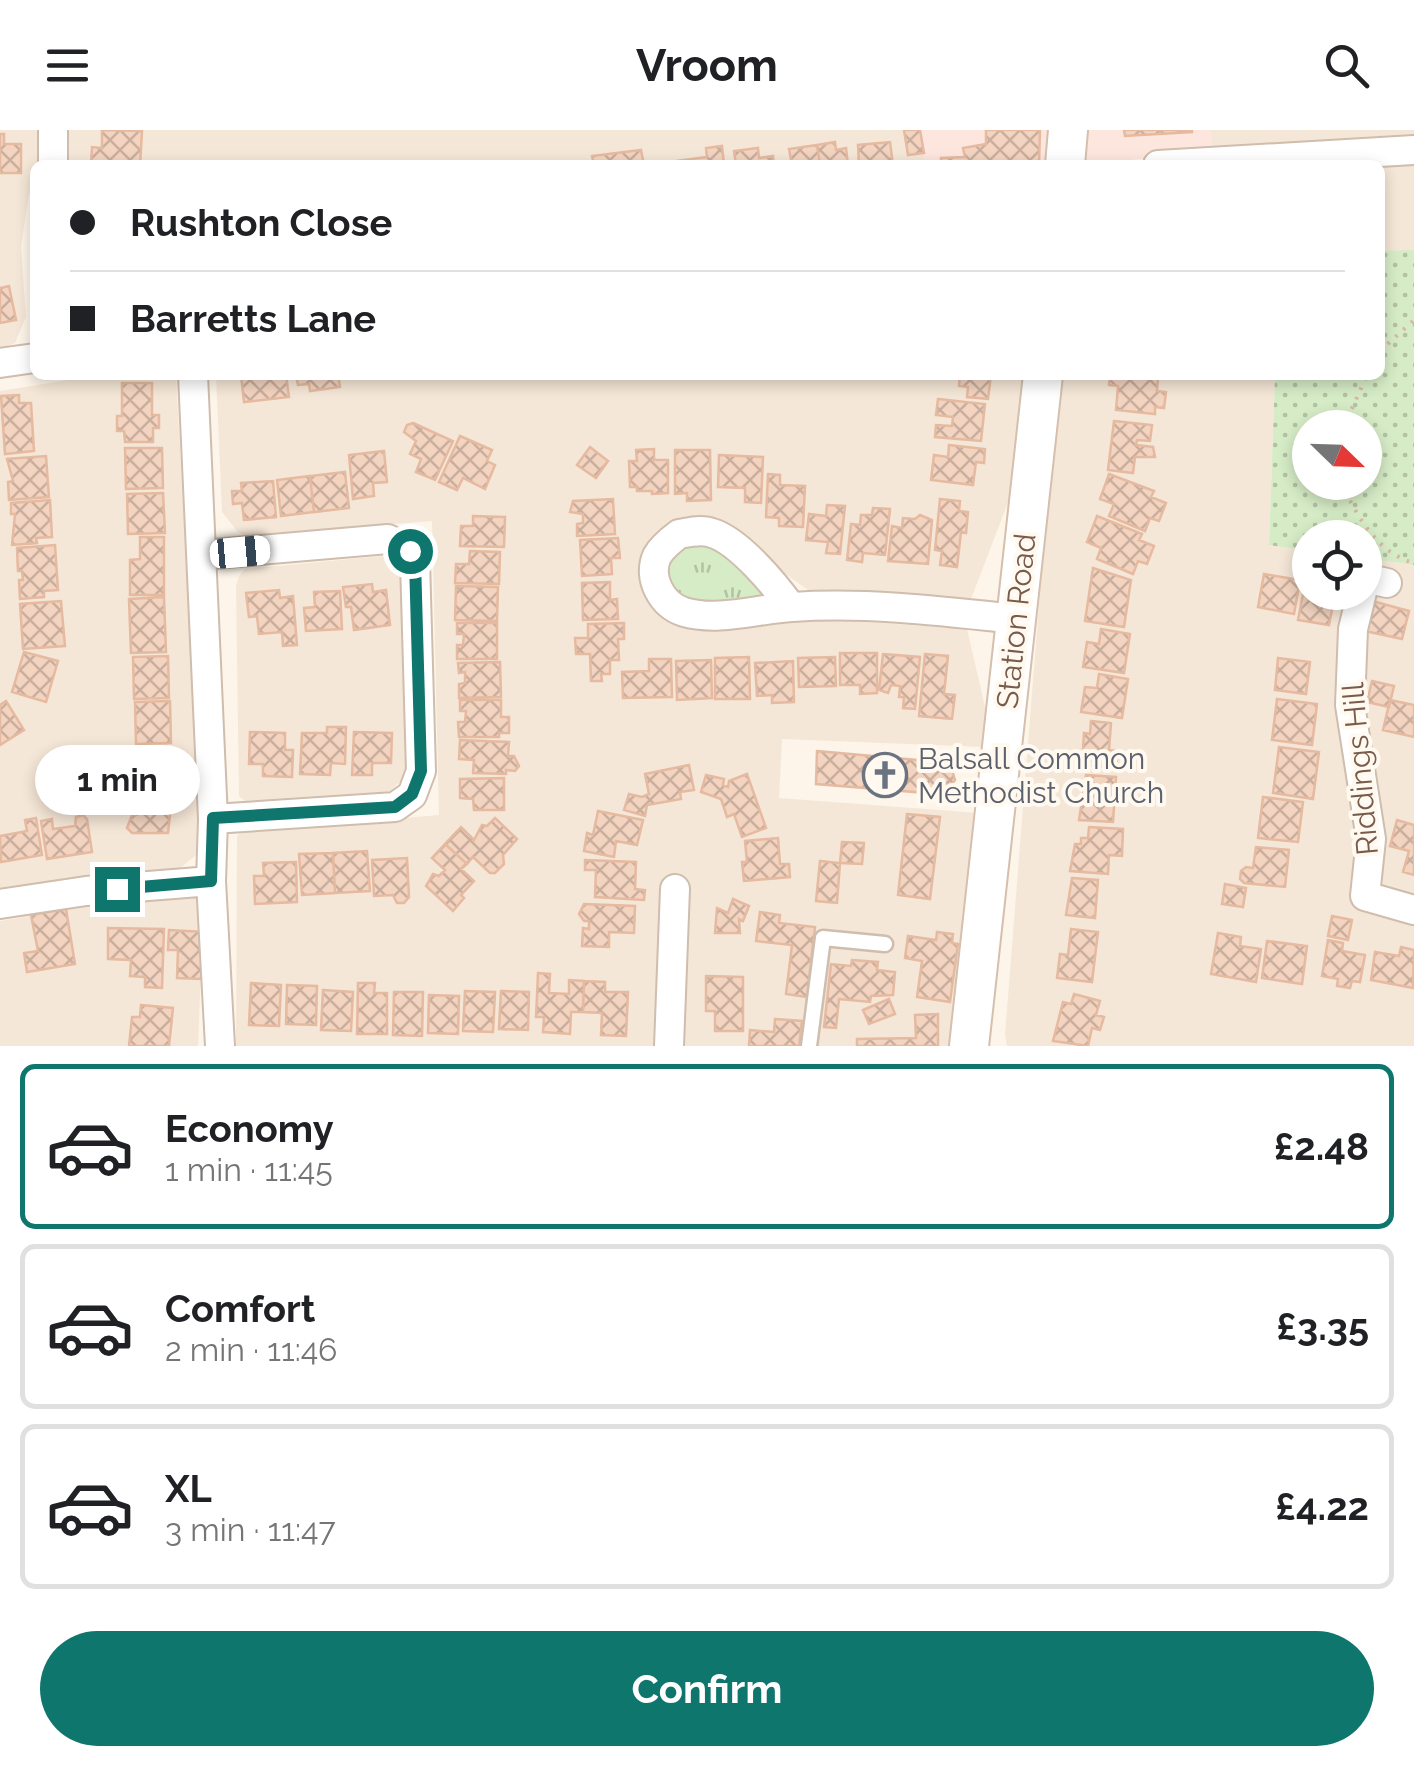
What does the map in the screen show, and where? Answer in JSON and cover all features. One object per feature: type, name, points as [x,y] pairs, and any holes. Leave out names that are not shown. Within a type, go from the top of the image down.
[{"type":"street","points":[[52,160],[53,130]]},
{"type":"street","points":[[1066,160],[1068,130]]},
{"type":"street","points":[[1243,160],[1414,150]]},
{"type":"street","points":[[0,363],[30,359]]},
{"type":"street","points":[[193,380],[220,1046]]},
{"type":"street","name":"Station Road","points":[[969,1046],[1042,380]]},
{"type":"street","points":[[791,606],[776,586],[712,532],[679,534],[657,556],[654,571],[663,599],[688,613],[739,614],[791,606],[904,607],[1016,619]]},
{"type":"street","points":[[202,555],[388,539],[410,551],[415,561],[421,771],[412,794],[395,807],[213,818]]},
{"type":"street","name":"Riddings Hill","points":[[1361,610],[1353,629],[1350,704],[1372,838],[1365,896],[1414,910]]},
{"type":"street","points":[[0,904],[86,891],[211,881]]},
{"type":"street","points":[[668,1046],[674,889]]},
{"type":"lane","points":[[809,1046],[823,938],[885,944]]},
{"type":"path","points":[[1385,346],[1414,320]]},
{"type":"path","points":[[1350,410],[1365,380]]},
{"type":"path","points":[[1350,500],[1360,522],[1403,560],[1414,563]]},
{"type":"shaded area","points":[[0,130],[920,130],[924,160],[30,160],[30,194],[21,247],[26,317],[15,343],[0,349]]},
{"type":"shaded area","points":[[920,130],[1059,130],[1050,160],[924,160]]},
{"type":"shaded area","points":[[1079,130],[1211,130],[1212,152],[1128,160],[1076,160]]},
{"type":"shaded area","points":[[1211,130],[1414,130],[1414,251],[1385,252],[1385,160],[1212,160]]},
{"type":"shaded area","points":[[68,380],[176,380],[202,850],[178,870],[0,892],[0,391]]},
{"type":"shaded area","points":[[216,380],[1023,380],[1012,492],[971,599],[811,592],[760,556],[723,522],[705,517],[682,519],[660,533],[813,618],[967,629],[986,711],[983,747],[782,739],[779,798],[979,813],[953,1046],[236,1046],[237,836],[242,832],[439,815],[432,521],[245,536],[222,512]]},
{"type":"shaded area","points":[[1059,380],[1275,380],[1269,545],[1292,548],[1292,610],[1382,610],[1382,560],[1414,565],[1414,1046],[1007,1046],[1041,539]]},
{"type":"shaded area","points":[[382,556],[391,559],[405,576],[405,777],[389,792],[246,802],[239,796],[239,576],[245,569]]},
{"type":"shaded area","points":[[204,895],[198,1046],[0,1046],[0,921],[149,896]]},
{"type":"green space","points":[[1414,250],[1414,565],[1382,560],[1382,520],[1292,520],[1292,548],[1269,545],[1275,380],[1385,380],[1385,251]]},
{"type":"green space","points":[[714,541],[770,589],[766,602],[681,603],[664,578],[670,558],[686,544]]},
{"type":"building","points":[[102,130],[142,131],[140,160],[91,160],[92,147],[102,148]]},
{"type":"building","points":[[904,130],[920,130],[924,153],[908,155]]},
{"type":"building","points":[[986,130],[1040,130],[1039,160],[941,160],[965,157],[963,148],[986,144]]},
{"type":"building","points":[[1124,130],[1192,130],[1192,132],[1125,136]]},
{"type":"building","points":[[0,134],[4,134],[4,144],[21,144],[21,173],[0,173]]},
{"type":"building","points":[[835,142],[836,150],[846,148],[847,160],[819,160],[817,145]]},
{"type":"building","points":[[890,142],[892,160],[859,160],[858,145]]},
{"type":"building","points":[[817,145],[819,160],[791,160],[789,149]]},
{"type":"building","points":[[722,146],[723,160],[684,160],[707,157],[706,148]]},
{"type":"building","points":[[758,148],[759,158],[773,156],[773,160],[735,160],[734,151]]},
{"type":"building","points":[[641,150],[643,160],[593,160],[592,156]]},
{"type":"building","points":[[9,286],[16,320],[0,323],[0,288]]},
{"type":"building","points":[[242,380],[287,380],[289,397],[244,402]]},
{"type":"building","points":[[297,380],[339,380],[340,387],[310,391],[309,384],[298,385]]},
{"type":"building","points":[[960,380],[990,380],[988,399],[967,397],[968,387],[959,386]]},
{"type":"building","points":[[1110,380],[1158,380],[1157,391],[1166,392],[1164,408],[1155,407],[1155,414],[1116,410],[1118,386],[1109,385]]},
{"type":"building","points":[[122,383],[152,383],[152,415],[159,415],[159,428],[153,428],[153,442],[125,442],[124,431],[117,431],[117,416],[122,416]]},
{"type":"building","points":[[19,395],[19,403],[31,403],[34,451],[5,454],[1,396]]},
{"type":"building","points":[[938,399],[985,404],[981,441],[935,437],[936,425],[952,426],[953,417],[936,415]]},
{"type":"building","points":[[1114,421],[1152,425],[1150,441],[1137,440],[1136,445],[1153,447],[1155,457],[1135,457],[1133,473],[1108,470]]},
{"type":"building","points":[[413,423],[453,441],[435,480],[416,472],[421,459],[410,454],[416,441],[404,432]]},
{"type":"building","points":[[460,436],[492,450],[487,461],[495,465],[485,489],[463,478],[457,490],[439,482]]},
{"type":"building","points":[[949,445],[985,449],[984,463],[976,462],[973,485],[931,480],[934,455],[948,457]]},
{"type":"building","points":[[590,447],[608,461],[596,478],[577,465]]},
{"type":"building","points":[[125,448],[162,448],[163,488],[126,489]]},
{"type":"building","points":[[654,449],[654,460],[668,460],[668,493],[652,494],[630,487],[629,461],[637,461],[636,450]]},
{"type":"building","points":[[675,450],[710,450],[711,500],[687,501],[687,493],[675,494]]},
{"type":"building","points":[[384,451],[387,482],[373,483],[374,496],[353,499],[349,455]]},
{"type":"building","points":[[719,455],[763,457],[761,503],[745,502],[745,488],[718,487]]},
{"type":"building","points":[[46,456],[49,497],[9,500],[8,482],[13,481],[7,459]]},
{"type":"building","points":[[345,472],[349,508],[314,512],[310,476]]},
{"type":"building","points":[[768,474],[780,475],[780,485],[805,486],[803,527],[779,526],[779,518],[766,517]]},
{"type":"building","points":[[1109,474],[1154,491],[1151,497],[1166,503],[1159,521],[1150,518],[1145,531],[1109,516],[1114,504],[1100,499]]},
{"type":"building","points":[[310,476],[314,512],[281,516],[277,480]]},
{"type":"building","points":[[273,481],[276,517],[244,520],[242,503],[233,504],[232,491],[242,491],[241,483]]},
{"type":"building","points":[[163,493],[165,533],[128,534],[127,494]]},
{"type":"building","points":[[613,499],[615,534],[577,536],[577,524],[583,523],[583,514],[570,512],[573,501]]},
{"type":"building","points":[[940,499],[960,501],[959,511],[968,512],[957,567],[940,565],[942,551],[935,550]]},
{"type":"building","points":[[50,500],[52,537],[12,545],[15,514],[11,514],[11,503]]},
{"type":"building","points":[[827,505],[845,506],[840,554],[826,553],[828,542],[806,540],[809,514],[826,516]]},
{"type":"building","points":[[873,508],[890,509],[885,555],[863,553],[862,562],[847,560],[851,524],[860,525],[861,515],[872,515]]},
{"type":"building","points":[[920,515],[932,520],[928,564],[888,561],[892,526],[902,528],[903,518],[915,519]]},
{"type":"building","points":[[473,516],[505,517],[504,547],[460,546],[461,526],[473,526]]},
{"type":"building","points":[[1097,516],[1142,534],[1139,540],[1154,546],[1147,564],[1138,561],[1133,574],[1097,559],[1101,548],[1087,542]]},
{"type":"building","points":[[140,537],[164,537],[164,595],[130,595],[130,560],[140,559]]},
{"type":"building","points":[[618,538],[620,558],[611,558],[612,574],[582,576],[580,540]]},
{"type":"building","points":[[55,545],[58,590],[44,591],[44,597],[20,599],[19,580],[23,580],[22,571],[18,571],[17,548]]},
{"type":"building","points":[[470,551],[500,552],[499,584],[455,583],[456,564],[469,564]]},
{"type":"building","points":[[1093,568],[1131,580],[1124,627],[1085,621]]},
{"type":"building","points":[[1264,574],[1292,579],[1294,614],[1258,607]]},
{"type":"building","points":[[610,582],[610,600],[617,599],[618,619],[583,620],[582,583]]},
{"type":"building","points":[[372,584],[373,592],[386,590],[390,625],[354,630],[343,587]]},
{"type":"building","points":[[456,586],[498,587],[497,621],[455,620]]},
{"type":"building","points":[[279,590],[280,598],[293,596],[297,645],[283,646],[282,632],[259,634],[257,616],[249,617],[246,593]]},
{"type":"building","points":[[340,591],[342,629],[306,631],[304,608],[315,607],[314,592]]},
{"type":"building","points":[[164,597],[166,652],[131,653],[129,599]]},
{"type":"building","points":[[61,601],[65,646],[23,649],[20,604]]},
{"type":"building","points":[[1382,604],[1409,611],[1402,639],[1365,631],[1370,610],[1382,610]]},
{"type":"building","points":[[1300,610],[1332,610],[1329,625],[1298,620]]},
{"type":"building","points":[[457,623],[497,623],[497,659],[457,659],[457,645],[463,645],[464,634],[457,634]]},
{"type":"building","points":[[624,623],[624,639],[618,639],[619,660],[610,660],[610,674],[601,674],[602,681],[591,681],[590,654],[576,654],[575,638],[588,638],[588,624]]},
{"type":"building","points":[[1101,629],[1130,634],[1124,673],[1083,667],[1087,642],[1099,644]]},
{"type":"building","points":[[24,652],[58,661],[46,702],[12,692]]},
{"type":"building","points":[[840,653],[877,653],[877,693],[860,694],[860,685],[840,685]]},
{"type":"building","points":[[883,654],[920,657],[915,709],[903,708],[900,686],[891,685],[888,693],[879,690]]},
{"type":"building","points":[[925,654],[948,656],[944,694],[955,695],[952,719],[919,716]]},
{"type":"building","points":[[168,656],[169,698],[134,699],[133,657]]},
{"type":"building","points":[[749,657],[750,699],[715,699],[715,658]]},
{"type":"building","points":[[835,657],[836,686],[799,687],[798,658]]},
{"type":"building","points":[[1278,658],[1310,662],[1306,694],[1275,690]]},
{"type":"building","points":[[649,659],[671,659],[672,697],[623,698],[622,672],[649,671]]},
{"type":"building","points":[[711,660],[712,698],[677,700],[676,661]]},
{"type":"building","points":[[793,661],[794,702],[772,703],[772,695],[757,696],[755,663]]},
{"type":"building","points":[[500,662],[501,697],[459,698],[459,684],[465,683],[465,672],[459,673],[458,663]]},
{"type":"building","points":[[1099,674],[1128,679],[1122,718],[1081,712],[1085,687],[1097,688]]},
{"type":"building","points":[[1372,681],[1394,686],[1389,707],[1367,702]]},
{"type":"building","points":[[1277,699],[1317,704],[1312,745],[1272,740]]},
{"type":"building","points":[[460,700],[501,700],[501,717],[509,717],[509,733],[499,733],[499,737],[459,737],[458,722],[465,722],[466,711],[460,711]]},
{"type":"building","points":[[1390,700],[1414,705],[1414,737],[1383,730]]},
{"type":"building","points":[[6,701],[24,730],[0,745],[0,705]]},
{"type":"building","points":[[170,701],[171,743],[136,744],[135,702]]},
{"type":"building","points":[[1091,721],[1111,723],[1109,750],[1118,751],[1116,768],[1082,765],[1084,733],[1090,734]]},
{"type":"building","points":[[327,727],[346,727],[345,764],[331,763],[330,775],[300,774],[302,733],[327,733]]},
{"type":"building","points":[[250,732],[285,733],[285,750],[293,750],[292,777],[263,776],[263,764],[249,764]]},
{"type":"building","points":[[354,732],[392,733],[391,763],[372,763],[372,775],[352,775]]},
{"type":"building","points":[[460,740],[509,742],[508,756],[514,756],[519,766],[515,771],[506,770],[506,774],[473,773],[474,760],[459,759]]},
{"type":"building","points":[[166,746],[168,788],[132,790],[131,774],[124,775],[120,770],[123,764],[130,763],[130,747]]},
{"type":"building","points":[[1279,747],[1319,752],[1313,799],[1273,793]]},
{"type":"building","name":"Balsall Common Methodist Church","points":[[817,751],[929,761],[930,755],[944,757],[943,770],[952,770],[955,780],[951,785],[942,784],[941,798],[925,797],[926,793],[816,784]]},
{"type":"building","points":[[689,765],[694,790],[680,792],[681,799],[647,805],[645,816],[624,810],[629,794],[649,794],[645,774]]},
{"type":"building","points":[[747,774],[766,828],[742,837],[734,814],[727,817],[721,799],[701,792],[706,775],[724,779],[723,785],[728,787],[729,781]]},
{"type":"building","points":[[1086,775],[1116,777],[1113,822],[1079,820]]},
{"type":"building","points":[[504,778],[504,810],[474,810],[473,799],[460,798],[460,779]]},
{"type":"building","points":[[137,794],[166,794],[167,806],[171,806],[168,833],[132,833],[127,828],[132,815],[137,815]]},
{"type":"building","points":[[1263,797],[1303,802],[1298,842],[1258,838]]},
{"type":"building","points":[[598,811],[643,820],[637,845],[616,841],[614,857],[584,851],[587,833],[593,835]]},
{"type":"building","points":[[907,814],[940,817],[930,899],[898,895]]},
{"type":"building","points":[[83,815],[92,852],[47,859],[41,821],[52,819],[53,829],[75,826],[76,817]]},
{"type":"building","points":[[36,818],[42,855],[1,862],[0,836],[27,831],[25,820]]},
{"type":"building","points":[[495,818],[517,839],[503,855],[504,864],[495,873],[473,857],[467,864],[445,844],[461,827],[474,840],[482,825],[487,826]]},
{"type":"building","points":[[1397,820],[1414,825],[1414,875],[1403,872],[1409,851],[1390,846]]},
{"type":"building","points":[[1089,827],[1123,829],[1122,856],[1109,855],[1108,874],[1070,871],[1075,844],[1088,838]]},
{"type":"building","points":[[778,838],[780,864],[789,864],[790,877],[744,881],[745,841]]},
{"type":"building","points":[[842,842],[864,843],[862,864],[840,863]]},
{"type":"building","points":[[445,844],[467,864],[461,869],[474,881],[453,911],[426,886],[433,874],[439,876],[445,870],[432,858]]},
{"type":"building","points":[[1256,847],[1289,850],[1285,887],[1244,883],[1240,879],[1241,871],[1253,868]]},
{"type":"building","points":[[367,851],[370,891],[335,893],[333,853]]},
{"type":"building","points":[[333,853],[335,893],[302,895],[299,854]]},
{"type":"building","points":[[407,858],[409,897],[404,903],[397,903],[393,895],[374,896],[372,860]]},
{"type":"building","points":[[585,860],[636,862],[635,889],[645,890],[644,900],[595,897],[596,870],[585,870]]},
{"type":"building","points":[[820,861],[840,863],[837,903],[816,901]]},
{"type":"building","points":[[296,862],[297,902],[255,904],[254,876],[264,876],[263,863]]},
{"type":"building","points":[[1072,878],[1098,880],[1095,918],[1066,915]]},
{"type":"building","points":[[1225,884],[1246,888],[1243,907],[1222,904]]},
{"type":"building","points":[[733,899],[749,906],[743,921],[739,919],[740,933],[715,933],[717,908],[728,913]]},
{"type":"building","points":[[584,904],[635,906],[634,933],[609,932],[609,947],[582,946],[583,928],[589,929],[589,921],[579,914]]},
{"type":"building","points":[[66,909],[75,964],[27,972],[24,953],[38,951],[31,915]]},
{"type":"building","points":[[760,912],[780,915],[779,923],[815,927],[807,997],[786,994],[792,945],[756,941]]},
{"type":"building","points":[[1332,916],[1352,920],[1348,940],[1328,936]]},
{"type":"building","points":[[108,928],[164,929],[162,988],[145,987],[145,977],[130,976],[131,960],[108,959]]},
{"type":"building","points":[[1071,929],[1098,932],[1092,982],[1057,978],[1060,954],[1068,955]]},
{"type":"building","points":[[169,930],[204,932],[201,979],[177,978],[178,950],[168,950]]},
{"type":"building","points":[[937,932],[953,934],[952,943],[958,944],[950,1002],[917,997],[922,961],[905,958],[908,936],[936,940]]},
{"type":"building","points":[[1218,933],[1241,937],[1240,946],[1261,949],[1256,982],[1211,974]]},
{"type":"building","points":[[1328,940],[1343,943],[1342,951],[1365,955],[1360,982],[1352,981],[1350,988],[1337,986],[1338,979],[1322,976]]},
{"type":"building","points":[[1267,941],[1307,946],[1302,984],[1262,978]]},
{"type":"building","points":[[1401,947],[1414,950],[1413,988],[1371,980],[1375,952],[1399,956]]},
{"type":"building","points":[[852,960],[878,962],[877,970],[895,972],[893,995],[871,996],[870,1002],[839,999],[836,1028],[824,1027],[831,964],[851,966]]},
{"type":"building","points":[[538,973],[550,974],[549,993],[569,994],[569,980],[584,981],[583,1012],[571,1012],[570,1034],[543,1032],[544,1017],[536,1017]]},
{"type":"building","points":[[706,976],[743,977],[743,1031],[715,1031],[715,1011],[706,1011]]},
{"type":"building","points":[[584,981],[605,982],[605,992],[628,992],[626,1036],[601,1035],[602,1013],[583,1012]]},
{"type":"building","points":[[251,983],[281,985],[279,1026],[249,1025]]},
{"type":"building","points":[[358,983],[375,983],[374,993],[387,993],[387,1034],[357,1034]]},
{"type":"building","points":[[287,985],[317,986],[316,1025],[286,1024]]},
{"type":"building","points":[[323,990],[353,992],[351,1031],[321,1030]]},
{"type":"building","points":[[465,991],[495,992],[493,1032],[463,1031]]},
{"type":"building","points":[[501,991],[529,992],[528,1030],[499,1029]]},
{"type":"building","points":[[394,992],[423,992],[422,1036],[393,1035]]},
{"type":"building","points":[[1074,994],[1100,1001],[1096,1015],[1104,1017],[1100,1030],[1092,1028],[1088,1046],[1053,1041],[1063,1002],[1071,1004]]},
{"type":"building","points":[[429,995],[459,996],[458,1034],[428,1033]]},
{"type":"building","points":[[889,999],[895,1014],[869,1024],[863,1010]]},
{"type":"building","points":[[141,1005],[173,1008],[169,1046],[129,1046],[132,1017],[140,1017]]},
{"type":"building","points":[[938,1014],[938,1046],[857,1046],[857,1039],[916,1038],[915,1015]]},
{"type":"building","points":[[775,1019],[802,1021],[799,1046],[749,1046],[750,1030],[774,1032]]},
{"type":"place","name":"Balsall Common Methodist Church","points":[[885,775]]},
{"type":"route","points":[[117,889],[211,881],[213,818],[395,807],[412,794],[421,771],[415,561],[410,551]]}]
